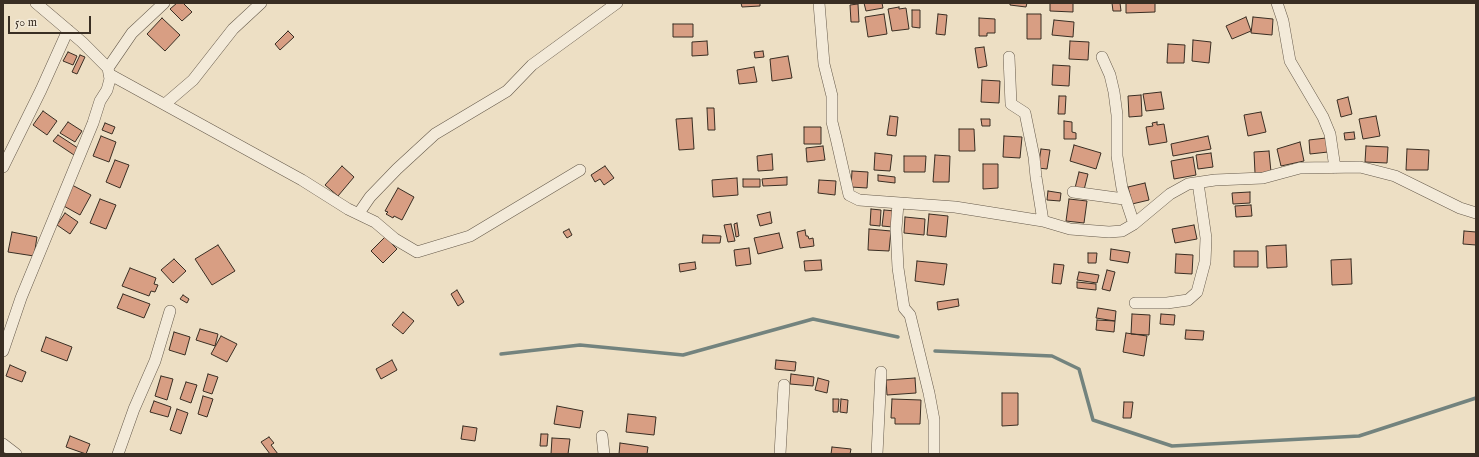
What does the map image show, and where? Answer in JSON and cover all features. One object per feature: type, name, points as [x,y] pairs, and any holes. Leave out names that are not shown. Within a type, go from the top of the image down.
[{"type":"street","points":[[36,3],[68,30],[109,71],[376,222],[395,239],[417,252],[470,236],[580,170]]},
{"type":"street","points":[[3,351],[52,220],[93,123],[100,101],[107,90],[109,71],[132,33],[164,3]]},
{"type":"street","points":[[165,104],[193,80],[233,30],[261,3]]},
{"type":"street","points":[[359,213],[370,197],[397,169],[435,134],[506,91],[532,65],[617,3]]},
{"type":"street","points":[[819,3],[824,64],[832,96],[832,122],[849,195],[859,200],[956,207],[1043,220],[1070,229],[1101,232],[1122,231],[1134,224],[1170,194],[1188,184],[1263,178],[1300,168],[1360,167],[1378,170],[1418,186],[1460,208],[1476,213]]},
{"type":"street","points":[[1277,3],[1283,21],[1290,61],[1323,117],[1330,134],[1335,168]]},
{"type":"street","points":[[3,166],[41,90],[68,30]]},
{"type":"street","points":[[1009,57],[1011,104],[1026,113],[1043,220]]},
{"type":"street","points":[[1102,57],[1110,75],[1114,92],[1117,115],[1117,156],[1124,199],[1134,224]]},
{"type":"street","points":[[1135,303],[1167,303],[1188,300],[1197,292],[1205,262],[1206,238],[1198,183]]},
{"type":"street","points":[[1073,192],[1091,193],[1124,199]]},
{"type":"street","points":[[898,204],[896,229],[899,275],[904,308],[910,315],[929,393],[934,420],[934,454]]},
{"type":"street","points":[[118,454],[134,409],[155,361],[167,326],[170,311]]},
{"type":"street","points":[[877,454],[881,372]]},
{"type":"street","points":[[780,454],[784,385]]},
{"type":"street","points":[[602,436],[604,454]]},
{"type":"street","points":[[3,444],[16,454]]},
{"type":"building","points":[[177,3],[183,3],[192,12],[182,21],[170,9]]},
{"type":"building","points":[[741,3],[760,3],[760,6],[742,7]]},
{"type":"building","points":[[864,3],[882,3],[883,8],[866,11]]},
{"type":"building","points":[[1010,3],[1027,3],[1026,7],[1010,5]]},
{"type":"building","points":[[1050,3],[1073,3],[1073,12],[1050,11]]},
{"type":"building","points":[[1112,3],[1120,3],[1121,11],[1113,11]]},
{"type":"building","points":[[1126,3],[1155,3],[1155,12],[1126,13]]},
{"type":"building","points":[[858,4],[859,22],[851,22],[850,5]]},
{"type":"building","points":[[899,7],[899,9],[906,8],[909,29],[892,31],[888,9]]},
{"type":"building","points":[[912,10],[920,10],[920,28],[912,27]]},
{"type":"building","points":[[884,14],[887,34],[868,37],[865,17]]},
{"type":"building","points":[[938,14],[947,15],[945,35],[936,34]]},
{"type":"building","points":[[1027,14],[1041,14],[1041,39],[1027,39]]},
{"type":"building","points":[[1246,17],[1251,31],[1232,39],[1226,26]]},
{"type":"building","points":[[1253,17],[1273,19],[1272,35],[1251,33]]},
{"type":"building","points":[[162,18],[180,35],[165,51],[147,34]]},
{"type":"building","points":[[979,18],[995,19],[995,33],[987,33],[987,36],[979,36]]},
{"type":"building","points":[[1054,20],[1074,22],[1073,37],[1052,35]]},
{"type":"building","points":[[673,24],[693,24],[693,37],[673,37]]},
{"type":"building","points":[[288,31],[294,37],[280,50],[275,44]]},
{"type":"building","points":[[1193,40],[1211,42],[1209,63],[1192,61]]},
{"type":"building","points":[[707,41],[708,55],[692,56],[692,42]]},
{"type":"building","points":[[1070,41],[1089,42],[1088,60],[1069,59]]},
{"type":"building","points":[[1168,44],[1185,45],[1184,63],[1167,63]]},
{"type":"building","points":[[984,47],[987,66],[978,68],[975,48]]},
{"type":"building","points":[[763,51],[764,57],[755,58],[754,52]]},
{"type":"building","points":[[68,52],[77,56],[73,65],[63,61]]},
{"type":"building","points":[[80,55],[85,57],[77,74],[72,72]]},
{"type":"building","points":[[788,56],[792,78],[772,81],[770,59]]},
{"type":"building","points":[[1053,65],[1070,66],[1069,86],[1052,85]]},
{"type":"building","points":[[754,67],[757,82],[739,84],[737,70]]},
{"type":"building","points":[[982,80],[1000,81],[999,103],[981,102]]},
{"type":"building","points":[[1161,92],[1164,109],[1146,111],[1143,94]]},
{"type":"building","points":[[1141,95],[1142,116],[1129,117],[1128,96]]},
{"type":"building","points":[[1059,96],[1066,96],[1065,114],[1058,114]]},
{"type":"building","points":[[1348,97],[1352,114],[1341,117],[1337,100]]},
{"type":"building","points":[[707,108],[714,108],[715,130],[708,130]]},
{"type":"building","points":[[43,111],[57,121],[47,135],[33,125]]},
{"type":"building","points":[[1261,112],[1266,132],[1248,136],[1244,115]]},
{"type":"building","points":[[890,116],[898,117],[896,136],[887,135]]},
{"type":"building","points":[[1376,116],[1380,136],[1363,139],[1359,119]]},
{"type":"building","points":[[692,118],[694,149],[679,150],[676,119]]},
{"type":"building","points":[[981,119],[990,119],[990,126],[982,126]]},
{"type":"building","points":[[1064,121],[1072,122],[1072,132],[1076,133],[1076,139],[1064,139]]},
{"type":"building","points":[[68,122],[82,131],[75,142],[60,133]]},
{"type":"building","points":[[1157,122],[1157,125],[1164,124],[1167,142],[1149,145],[1146,127],[1153,126],[1152,123]]},
{"type":"building","points":[[105,123],[115,127],[112,134],[102,130]]},
{"type":"building","points":[[804,127],[821,127],[821,144],[804,144]]},
{"type":"building","points":[[959,129],[974,129],[975,151],[959,151]]},
{"type":"building","points":[[1354,132],[1355,139],[1345,140],[1344,133]]},
{"type":"building","points":[[58,135],[78,148],[74,155],[53,141]]},
{"type":"building","points":[[101,136],[116,142],[109,162],[93,156]]},
{"type":"building","points":[[1004,136],[1022,137],[1020,158],[1003,157]]},
{"type":"building","points":[[1208,136],[1211,149],[1173,156],[1171,144]]},
{"type":"building","points":[[1326,138],[1328,152],[1310,154],[1309,140]]},
{"type":"building","points":[[1300,142],[1304,161],[1281,166],[1277,149]]},
{"type":"building","points":[[1074,145],[1101,153],[1096,169],[1070,161]]},
{"type":"building","points":[[823,146],[825,160],[807,162],[806,148]]},
{"type":"building","points":[[1366,146],[1388,147],[1387,163],[1365,162]]},
{"type":"building","points":[[1041,149],[1050,150],[1047,169],[1038,168]]},
{"type":"building","points":[[1407,149],[1429,150],[1428,170],[1406,170]]},
{"type":"building","points":[[1269,151],[1271,172],[1255,173],[1254,152]]},
{"type":"building","points":[[875,153],[892,155],[890,171],[874,170]]},
{"type":"building","points":[[1211,153],[1213,167],[1198,169],[1196,155]]},
{"type":"building","points":[[772,154],[773,170],[758,171],[757,156]]},
{"type":"building","points":[[935,155],[950,156],[949,182],[933,182]]},
{"type":"building","points":[[904,156],[926,156],[925,172],[904,172]]},
{"type":"building","points":[[1193,157],[1196,175],[1174,179],[1171,161]]},
{"type":"building","points":[[115,160],[129,165],[120,188],[106,182]]},
{"type":"building","points":[[983,164],[998,164],[998,188],[983,189]]},
{"type":"building","points":[[342,166],[354,177],[338,196],[325,185]]},
{"type":"building","points":[[605,166],[614,178],[604,185],[600,179],[595,182],[591,175]]},
{"type":"building","points":[[852,171],[868,172],[867,188],[851,187]]},
{"type":"building","points":[[1079,172],[1088,174],[1084,190],[1075,188]]},
{"type":"building","points":[[878,175],[895,177],[895,183],[878,181]]},
{"type":"building","points":[[787,177],[787,185],[763,186],[762,179]]},
{"type":"building","points":[[737,178],[738,195],[713,197],[712,180]]},
{"type":"building","points":[[743,179],[760,179],[760,187],[743,187]]},
{"type":"building","points":[[819,180],[836,181],[835,195],[818,193]]},
{"type":"building","points":[[1145,183],[1149,200],[1132,204],[1128,187]]},
{"type":"building","points":[[72,185],[91,195],[80,215],[62,205]]},
{"type":"building","points":[[398,188],[414,197],[402,220],[394,216],[393,218],[386,214],[388,212],[385,211]]},
{"type":"building","points":[[1048,191],[1061,193],[1060,201],[1047,200]]},
{"type":"building","points":[[1250,192],[1250,203],[1233,204],[1232,193]]},
{"type":"building","points":[[100,199],[116,205],[106,229],[90,223]]},
{"type":"building","points":[[1069,199],[1087,201],[1084,223],[1066,221]]},
{"type":"building","points":[[1251,205],[1252,216],[1236,217],[1235,206]]},
{"type":"building","points":[[871,209],[881,210],[880,226],[870,225]]},
{"type":"building","points":[[884,210],[895,211],[893,227],[882,226]]},
{"type":"building","points":[[770,212],[772,223],[760,226],[757,215]]},
{"type":"building","points":[[65,213],[78,222],[70,234],[57,225]]},
{"type":"building","points":[[929,214],[948,216],[946,237],[927,235]]},
{"type":"building","points":[[905,217],[925,219],[924,235],[904,233]]},
{"type":"building","points":[[737,223],[739,236],[736,237],[734,224]]},
{"type":"building","points":[[731,224],[735,241],[728,242],[724,225]]},
{"type":"building","points":[[1194,225],[1197,239],[1175,243],[1172,229]]},
{"type":"building","points":[[569,229],[572,235],[567,238],[563,232]]},
{"type":"building","points":[[869,229],[891,231],[889,251],[868,250]]},
{"type":"building","points":[[805,230],[806,236],[808,236],[809,239],[813,238],[814,246],[800,248],[797,232]]},
{"type":"building","points":[[1464,231],[1476,232],[1476,245],[1463,244]]},
{"type":"building","points":[[12,232],[37,237],[34,256],[8,252]]},
{"type":"building","points":[[779,233],[783,248],[758,254],[754,238]]},
{"type":"building","points":[[703,235],[721,236],[720,243],[702,243]]},
{"type":"building","points":[[385,237],[397,249],[383,263],[371,251]]},
{"type":"building","points":[[218,245],[235,271],[212,285],[195,259]]},
{"type":"building","points":[[1286,245],[1287,267],[1267,268],[1266,246]]},
{"type":"building","points":[[749,248],[751,264],[736,266],[734,250]]},
{"type":"building","points":[[1111,249],[1130,252],[1128,263],[1110,260]]},
{"type":"building","points":[[1234,251],[1258,251],[1258,267],[1234,267]]},
{"type":"building","points":[[1088,253],[1097,253],[1096,263],[1088,263]]},
{"type":"building","points":[[1176,254],[1193,255],[1192,274],[1175,273]]},
{"type":"building","points":[[174,259],[186,271],[173,283],[161,270]]},
{"type":"building","points":[[1351,259],[1352,284],[1332,285],[1331,260]]},
{"type":"building","points":[[821,260],[822,270],[805,271],[804,261]]},
{"type":"building","points":[[917,261],[947,264],[944,285],[915,281]]},
{"type":"building","points":[[695,262],[696,269],[680,272],[679,264]]},
{"type":"building","points":[[1054,264],[1064,265],[1061,284],[1052,283]]},
{"type":"building","points":[[130,268],[156,278],[154,284],[158,285],[155,292],[151,291],[149,296],[122,286]]},
{"type":"building","points":[[1107,270],[1115,272],[1110,291],[1102,289]]},
{"type":"building","points":[[1079,272],[1099,275],[1097,283],[1077,280]]},
{"type":"building","points":[[1077,282],[1096,284],[1096,290],[1077,288]]},
{"type":"building","points":[[457,290],[464,302],[458,306],[451,294]]},
{"type":"building","points":[[123,294],[150,304],[144,318],[117,308]]},
{"type":"building","points":[[183,295],[189,299],[187,303],[180,299]]},
{"type":"building","points":[[958,299],[959,306],[938,310],[937,302]]},
{"type":"building","points":[[1098,308],[1116,311],[1115,321],[1096,318]]},
{"type":"building","points":[[403,312],[414,321],[403,334],[392,325]]},
{"type":"building","points":[[1132,314],[1150,315],[1149,335],[1131,334]]},
{"type":"building","points":[[1161,314],[1175,315],[1174,325],[1160,324]]},
{"type":"building","points":[[1097,320],[1115,321],[1114,332],[1096,330]]},
{"type":"building","points":[[200,329],[218,334],[215,346],[196,340]]},
{"type":"building","points":[[1186,330],[1204,331],[1203,340],[1185,339]]},
{"type":"building","points":[[174,332],[190,337],[185,355],[169,350]]},
{"type":"building","points":[[1126,333],[1147,336],[1144,356],[1123,352]]},
{"type":"building","points":[[221,336],[237,344],[227,362],[211,354]]},
{"type":"building","points":[[46,337],[72,347],[67,361],[41,351]]},
{"type":"building","points":[[392,360],[397,370],[381,379],[376,369]]},
{"type":"building","points":[[776,360],[796,362],[795,371],[775,369]]},
{"type":"building","points":[[10,365],[26,372],[22,382],[6,376]]},
{"type":"building","points":[[208,374],[218,377],[212,394],[203,391]]},
{"type":"building","points":[[791,374],[814,377],[813,386],[790,384]]},
{"type":"building","points":[[161,376],[173,379],[167,400],[155,396]]},
{"type":"building","points":[[818,378],[829,381],[827,393],[815,390]]},
{"type":"building","points":[[915,378],[916,393],[887,395],[886,380]]},
{"type":"building","points":[[186,382],[197,385],[191,403],[180,399]]},
{"type":"building","points":[[1002,393],[1018,393],[1018,425],[1002,426]]},
{"type":"building","points":[[203,396],[213,399],[207,417],[198,414]]},
{"type":"building","points":[[833,399],[839,399],[838,412],[833,412]]},
{"type":"building","points":[[841,399],[848,400],[847,413],[840,412]]},
{"type":"building","points":[[892,399],[921,400],[920,424],[895,424],[895,418],[891,418]]},
{"type":"building","points":[[154,401],[171,407],[168,417],[150,412]]},
{"type":"building","points":[[1124,402],[1133,402],[1131,418],[1123,418]]},
{"type":"building","points":[[557,406],[583,411],[580,428],[554,424]]},
{"type":"building","points":[[177,409],[188,413],[181,434],[170,430]]},
{"type":"building","points":[[628,414],[656,417],[654,435],[626,432]]},
{"type":"building","points":[[463,426],[477,428],[475,441],[461,439]]},
{"type":"building","points":[[541,434],[548,434],[547,446],[540,446]]},
{"type":"building","points":[[70,436],[90,444],[86,454],[66,447]]},
{"type":"building","points":[[269,437],[274,443],[271,445],[278,454],[270,454],[261,442]]},
{"type":"building","points":[[552,438],[570,439],[568,454],[551,454]]},
{"type":"building","points":[[620,443],[648,447],[647,454],[619,454]]},
{"type":"building","points":[[832,447],[851,449],[850,454],[831,454]]},
{"type":"waterway","points":[[501,354],[580,345],[683,355],[813,319],[898,337]]},
{"type":"waterway","points":[[935,351],[1052,356],[1079,369],[1093,420],[1172,446],[1359,436],[1476,398]]}]
